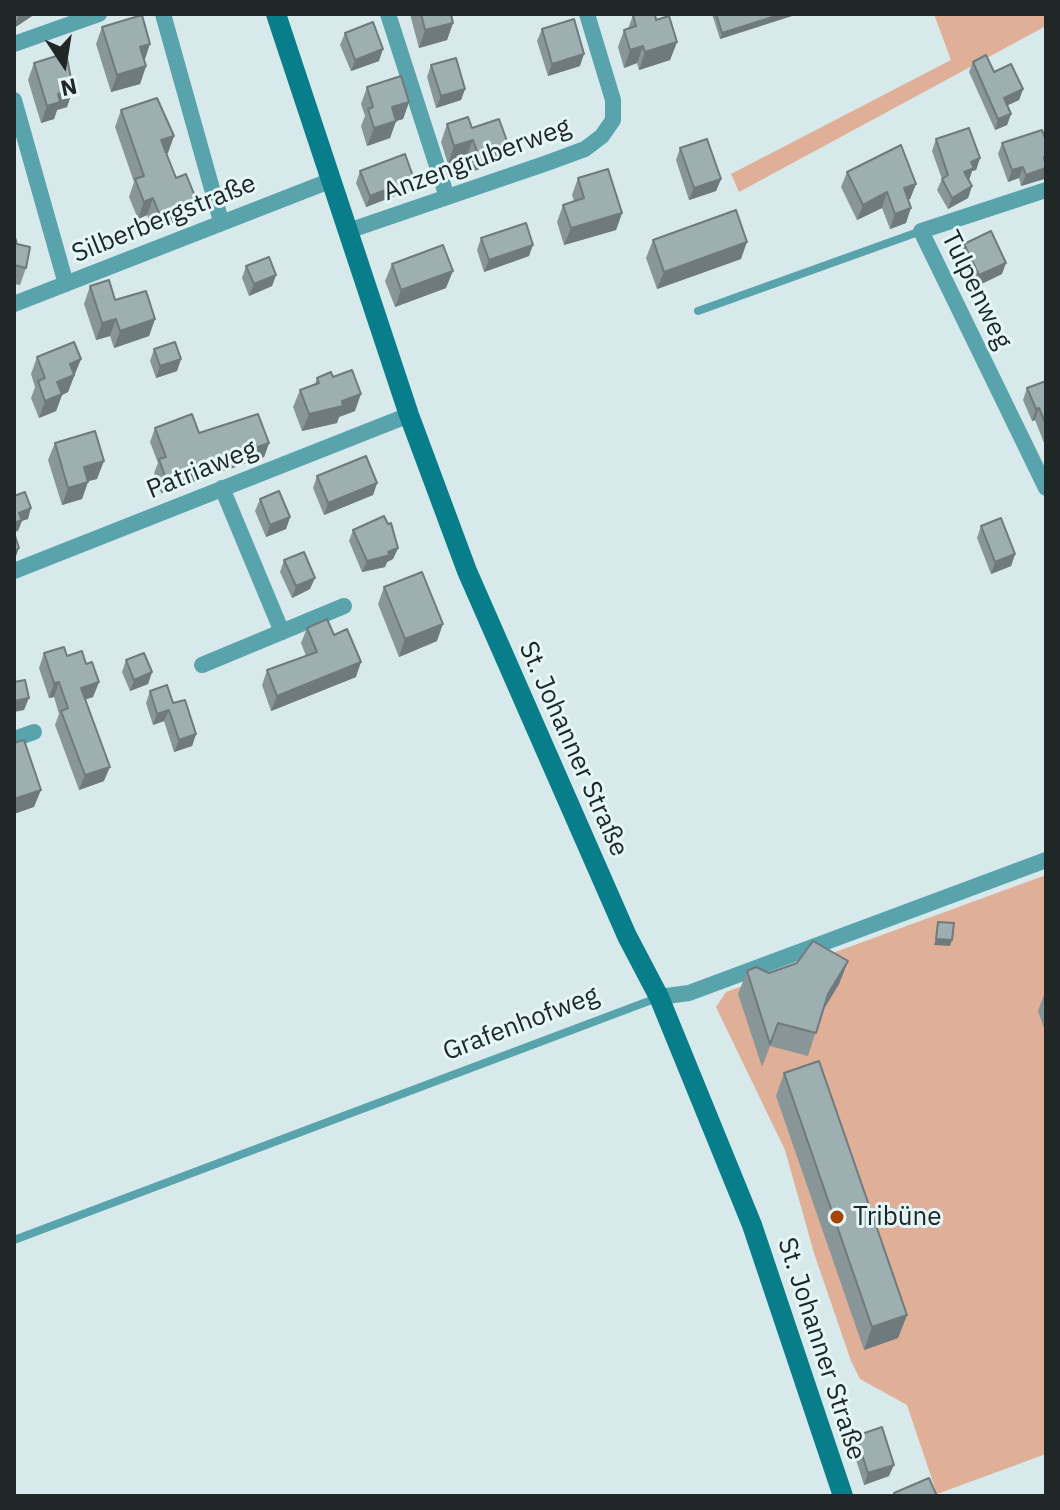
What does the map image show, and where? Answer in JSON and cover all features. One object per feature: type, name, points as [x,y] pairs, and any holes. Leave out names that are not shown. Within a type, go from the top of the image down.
[{"type":"street","points":[[14,44],[99,14]]},
{"type":"street","points":[[163,14],[221,221]]},
{"type":"street","name":"St. Johanner Straße","points":[[276,14],[409,415],[506,662],[627,936],[659,997],[752,1225],[843,1496]]},
{"type":"street","points":[[388,14],[447,197]]},
{"type":"street","name":"Anzengruberweg","points":[[348,231],[585,149],[602,136],[613,120],[613,100],[587,14]]},
{"type":"street","points":[[14,100],[66,284]]},
{"type":"street","name":"Silberbergstraße","points":[[14,304],[332,180]]},
{"type":"street","name":"Tulpenweg","points":[[1046,190],[921,231],[1046,488]]},
{"type":"street","name":"Patriaweg","points":[[14,571],[409,415]]},
{"type":"street","points":[[222,488],[282,632]]},
{"type":"street","points":[[202,665],[344,606]]},
{"type":"street","points":[[14,739],[34,732]]},
{"type":"street","name":"Grafenhofweg","points":[[659,997],[689,993],[1046,860]]},
{"type":"lane","points":[[698,311],[921,231]]},
{"type":"lane","name":"Grafenhofweg","points":[[14,1240],[659,997]]},
{"type":"shaded area","points":[[934,14],[1046,14],[1046,26],[739,192],[731,174],[951,60]]},
{"type":"shaded area","points":[[1046,875],[1046,1454],[937,1494],[907,1405],[860,1379],[851,1361],[814,1253],[785,1150],[716,1007],[726,992]]},
{"type":"building","points":[[421,14],[451,14],[453,23],[425,30]]},
{"type":"building","points":[[635,14],[655,14],[656,20],[669,16],[677,42],[645,52],[643,46],[630,50],[624,30],[636,26]]},
{"type":"building","points":[[716,14],[782,14],[722,33]]},
{"type":"building","points":[[142,15],[150,44],[140,47],[146,66],[117,75],[102,27]]},
{"type":"building","points":[[574,19],[584,54],[552,64],[542,29]]},
{"type":"building","points":[[373,22],[383,49],[355,60],[345,33]]},
{"type":"building","points":[[66,53],[73,89],[58,94],[60,102],[47,106],[34,63]]},
{"type":"building","points":[[986,55],[994,72],[1011,64],[1023,89],[1004,98],[1011,114],[998,119],[973,62]]},
{"type":"building","points":[[456,58],[465,89],[441,96],[431,65]]},
{"type":"building","points":[[401,76],[409,102],[392,107],[396,121],[374,128],[368,109],[373,107],[367,87]]},
{"type":"building","points":[[157,98],[174,136],[161,140],[176,178],[186,174],[196,199],[159,213],[153,198],[144,202],[135,179],[144,176],[121,110]]},
{"type":"building","points":[[468,117],[472,128],[499,119],[508,144],[478,154],[473,140],[454,146],[447,124]]},
{"type":"building","points":[[969,128],[980,158],[971,162],[974,168],[964,172],[972,186],[952,198],[942,179],[948,175],[936,139]]},
{"type":"building","points":[[1042,130],[1046,141],[1046,168],[1026,175],[1023,167],[1012,170],[1002,143]]},
{"type":"building","points":[[707,139],[721,179],[694,188],[680,148]]},
{"type":"building","points":[[901,145],[916,184],[904,188],[911,208],[895,214],[887,192],[863,205],[847,172]]},
{"type":"building","points":[[405,154],[414,179],[370,196],[360,171]]},
{"type":"building","points":[[608,169],[622,213],[571,228],[563,205],[584,198],[578,178]]},
{"type":"building","points":[[736,210],[747,242],[664,272],[653,240]]},
{"type":"building","points":[[526,223],[533,245],[489,260],[481,238]]},
{"type":"building","points":[[991,231],[1006,263],[979,275],[964,244]]},
{"type":"building","points":[[14,234],[17,244],[30,247],[26,268],[14,265]]},
{"type":"building","points":[[443,245],[453,271],[401,290],[392,264]]},
{"type":"building","points":[[269,257],[276,275],[254,284],[246,266]]},
{"type":"building","points":[[109,280],[115,300],[146,291],[155,319],[120,331],[116,319],[102,323],[90,286]]},
{"type":"building","points":[[74,342],[81,359],[70,364],[74,375],[57,382],[62,394],[45,401],[38,381],[45,378],[37,357]]},
{"type":"building","points":[[175,342],[181,359],[160,366],[154,349]]},
{"type":"building","points":[[352,370],[361,394],[342,401],[343,406],[309,414],[300,390],[319,383],[317,378],[331,372],[333,377]]},
{"type":"building","points":[[1046,381],[1046,425],[1027,388]]},
{"type":"building","points":[[192,414],[199,433],[258,414],[269,443],[166,479],[159,459],[166,457],[155,428]]},
{"type":"building","points":[[95,431],[104,461],[84,467],[88,482],[68,488],[55,443]]},
{"type":"building","points":[[366,456],[377,483],[328,503],[317,476]]},
{"type":"building","points":[[279,491],[290,517],[270,525],[260,499]]},
{"type":"building","points":[[25,492],[31,508],[19,513],[22,520],[14,523],[14,496]]},
{"type":"building","points":[[384,516],[388,524],[391,523],[398,548],[388,552],[390,555],[367,561],[353,530]]},
{"type":"building","points":[[1001,518],[1015,554],[995,562],[981,526]]},
{"type":"building","points":[[14,533],[19,548],[14,551]]},
{"type":"building","points":[[304,552],[315,578],[296,586],[284,560]]},
{"type":"building","points":[[422,572],[443,624],[405,639],[384,587]]},
{"type":"building","points":[[327,619],[334,635],[347,629],[361,662],[277,696],[267,670],[317,652],[307,628]]},
{"type":"building","points":[[64,647],[67,656],[82,651],[86,664],[92,662],[99,682],[81,688],[110,767],[85,775],[61,711],[68,708],[59,682],[54,683],[44,653]]},
{"type":"building","points":[[144,653],[152,672],[134,680],[126,660]]},
{"type":"building","points":[[25,680],[29,698],[14,701],[14,682]]},
{"type":"building","points":[[167,685],[173,703],[185,700],[196,734],[179,740],[169,710],[157,714],[150,691]]},
{"type":"building","points":[[24,740],[41,790],[14,799],[14,743]]},
{"type":"building","points":[[938,922],[954,923],[952,940],[936,939]]},
{"type":"building","points":[[813,941],[848,961],[828,994],[816,1033],[778,1023],[770,1044],[747,971],[756,967],[769,973],[797,963]]},
{"type":"building","points":[[819,1061],[907,1315],[872,1327],[784,1073]]},
{"type":"building","points":[[882,1427],[894,1465],[868,1473],[856,1436]]},
{"type":"building","points":[[929,1478],[937,1496],[896,1496],[894,1493]]},
{"type":"place","name":"Tribüne","points":[[837,1217]]}]
